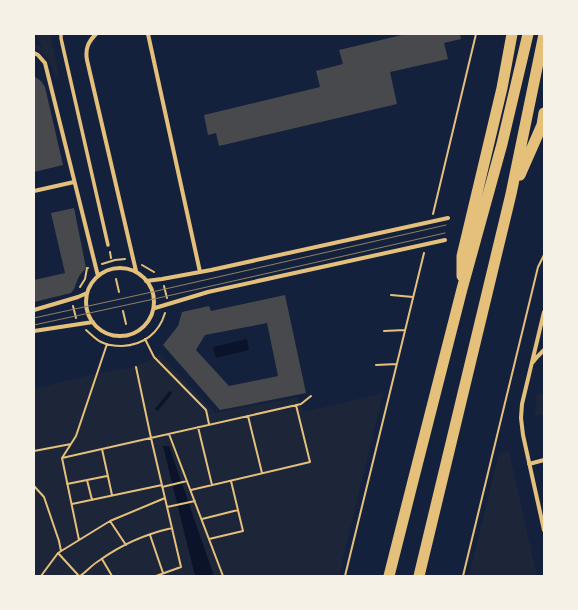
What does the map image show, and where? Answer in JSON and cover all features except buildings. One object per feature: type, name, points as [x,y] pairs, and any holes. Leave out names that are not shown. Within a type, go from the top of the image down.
[{"type":"highway","points":[[462,289],[462,256],[502,88],[512,34]]},
{"type":"highway","points":[[389,576],[462,289],[502,144],[528,34]]},
{"type":"highway","points":[[419,576],[511,194],[544,34]]},
{"type":"highway","points":[[511,194],[542,126],[544,113]]},
{"type":"street","points":[[61,34],[108,245]]},
{"type":"street","points":[[96,34],[87,44],[87,60],[136,271]]},
{"type":"street","points":[[148,34],[200,272]]},
{"type":"street","points":[[36,54],[45,63],[98,276]]},
{"type":"street","points":[[34,191],[74,182]]},
{"type":"street","points":[[146,280],[162,279],[200,272],[448,218]]},
{"type":"street","points":[[155,308],[168,306],[208,292],[445,240]]},
{"type":"street","points":[[126,268],[136,271],[146,280],[152,292],[155,308],[151,319],[144,328],[127,337],[116,337],[105,333],[93,322],[86,306],[87,293],[91,284],[98,276],[108,270],[126,268]]},
{"type":"street","points":[[34,310],[87,293]]},
{"type":"street","points":[[544,312],[522,404],[521,418],[523,435],[544,530]]},
{"type":"street","points":[[34,331],[78,326],[93,322]]},
{"type":"street","points":[[531,366],[536,357],[544,350]]},
{"type":"street","points":[[529,464],[544,460]]},
{"type":"path","points":[[432,218],[476,34]]},
{"type":"path","points":[[345,576],[425,249]]},
{"type":"path","points":[[463,576],[538,267],[544,255]]},
{"type":"path","points":[[137,256],[139,261],[150,270],[161,272],[168,306],[163,320],[157,330],[146,340],[130,345],[114,346],[101,342],[83,328],[78,326],[71,297],[80,288],[87,268],[132,257],[137,256]]},
{"type":"path","points":[[116,279],[119,292]]},
{"type":"path","points":[[391,295],[413,297]]},
{"type":"path","points":[[123,311],[126,324]]},
{"type":"path","points":[[384,331],[405,330]]},
{"type":"path","points":[[146,340],[154,357],[206,410],[209,424]]},
{"type":"path","points":[[79,540],[62,458],[76,436],[107,344]]},
{"type":"path","points":[[376,365],[397,364]]},
{"type":"path","points":[[136,367],[181,567],[156,576]]},
{"type":"path","points":[[62,458],[301,404],[311,396]]},
{"type":"path","points":[[191,490],[310,462],[296,405]]},
{"type":"path","points":[[248,416],[263,473]]},
{"type":"path","points":[[198,427],[212,485]]},
{"type":"path","points":[[169,434],[223,576]]},
{"type":"path","points":[[34,451],[71,444]]},
{"type":"path","points":[[102,449],[112,496]]},
{"type":"path","points":[[67,484],[108,476]]},
{"type":"path","points":[[87,480],[92,500]]},
{"type":"path","points":[[72,504],[187,481]]},
{"type":"path","points":[[209,539],[243,531],[231,481]]},
{"type":"path","points":[[34,486],[44,497],[61,551]]},
{"type":"path","points":[[40,576],[61,551],[110,521],[165,498]]},
{"type":"path","points":[[167,507],[195,501]]},
{"type":"path","points":[[202,519],[238,510]]},
{"type":"path","points":[[110,521],[126,545]]},
{"type":"path","points":[[58,553],[80,576],[102,559],[126,545],[150,534],[172,528]]},
{"type":"path","points":[[150,534],[163,573]]},
{"type":"path","points":[[102,559],[112,576]]},
{"type":"shaded area","points":[[37,34],[50,34],[59,76],[55,77],[48,59],[42,52],[34,47],[34,44],[42,48]]},
{"type":"shaded area","points":[[247,339],[249,350],[216,358],[213,347]]},
{"type":"shaded area","points":[[160,354],[215,413],[297,397],[304,412],[383,393],[339,576],[34,576],[34,389],[98,373],[136,367]]},
{"type":"shaded area","points":[[538,393],[543,395],[544,414],[539,414],[537,416],[535,415],[536,396]]},
{"type":"shaded area","points":[[163,446],[169,446],[214,576],[195,576]]},
{"type":"shaded area","points":[[509,451],[537,576],[469,576],[499,453]]},
{"type":"waterway","points":[[157,409],[170,393]]},
{"type":"tram line","points":[[34,318],[446,225]]},
{"type":"tram line","points":[[34,325],[445,233]]}]
